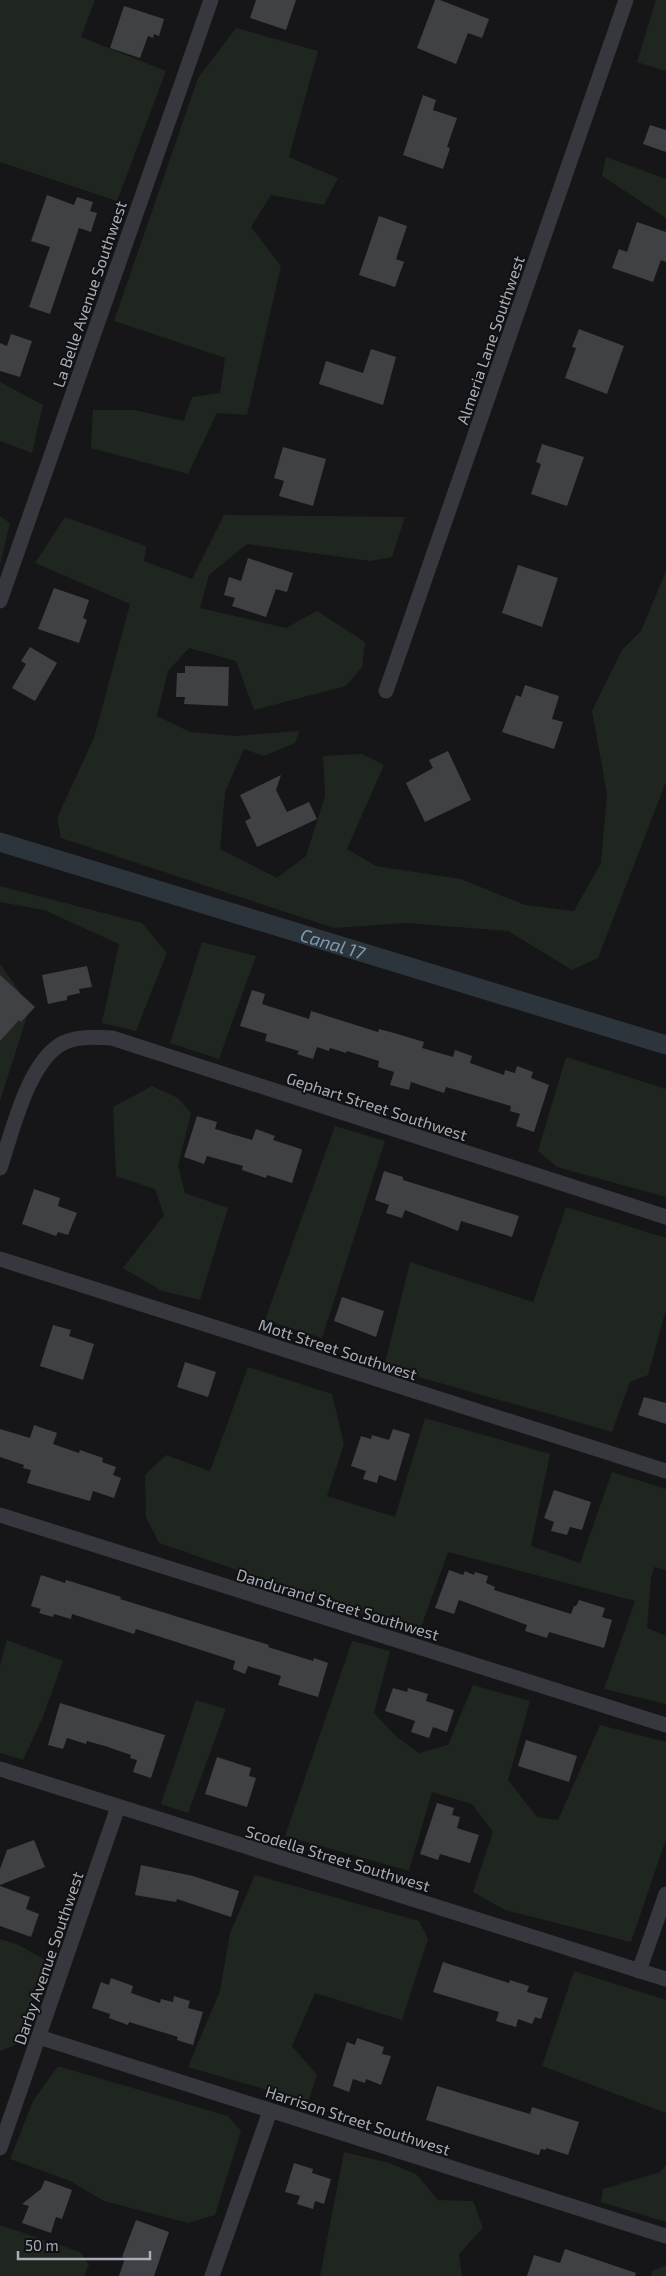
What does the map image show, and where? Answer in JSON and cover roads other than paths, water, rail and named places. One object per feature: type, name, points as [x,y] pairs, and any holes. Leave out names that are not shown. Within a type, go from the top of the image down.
[{"type":"street","name":"La Belle Avenue Southwest","points":[[0,601],[211,0]]},
{"type":"street","name":"Almeria Lane Southwest","points":[[386,692],[626,0]]},
{"type":"street","name":"Gephart Street Southwest","points":[[0,1168],[30,1080],[46,1056],[63,1043],[76,1039],[91,1037],[112,1038],[666,1217]]},
{"type":"street","name":"Mott Street Southwest","points":[[0,1259],[666,1472]]},
{"type":"street","name":"Dandurand Street Southwest","points":[[0,1515],[666,1725]]},
{"type":"street","name":"Scodella Street Southwest","points":[[0,1769],[666,1980]]},
{"type":"street","name":"Darby Avenue Southwest","points":[[0,2148],[118,1807]]},
{"type":"street","points":[[639,1971],[666,1894]]},
{"type":"street","name":"Harrison Street Southwest","points":[[39,2037],[666,2236]]},
{"type":"street","points":[[212,2276],[270,2111]]},
{"type":"waterway","name":"Canal 17","points":[[0,842],[666,1045]]}]
